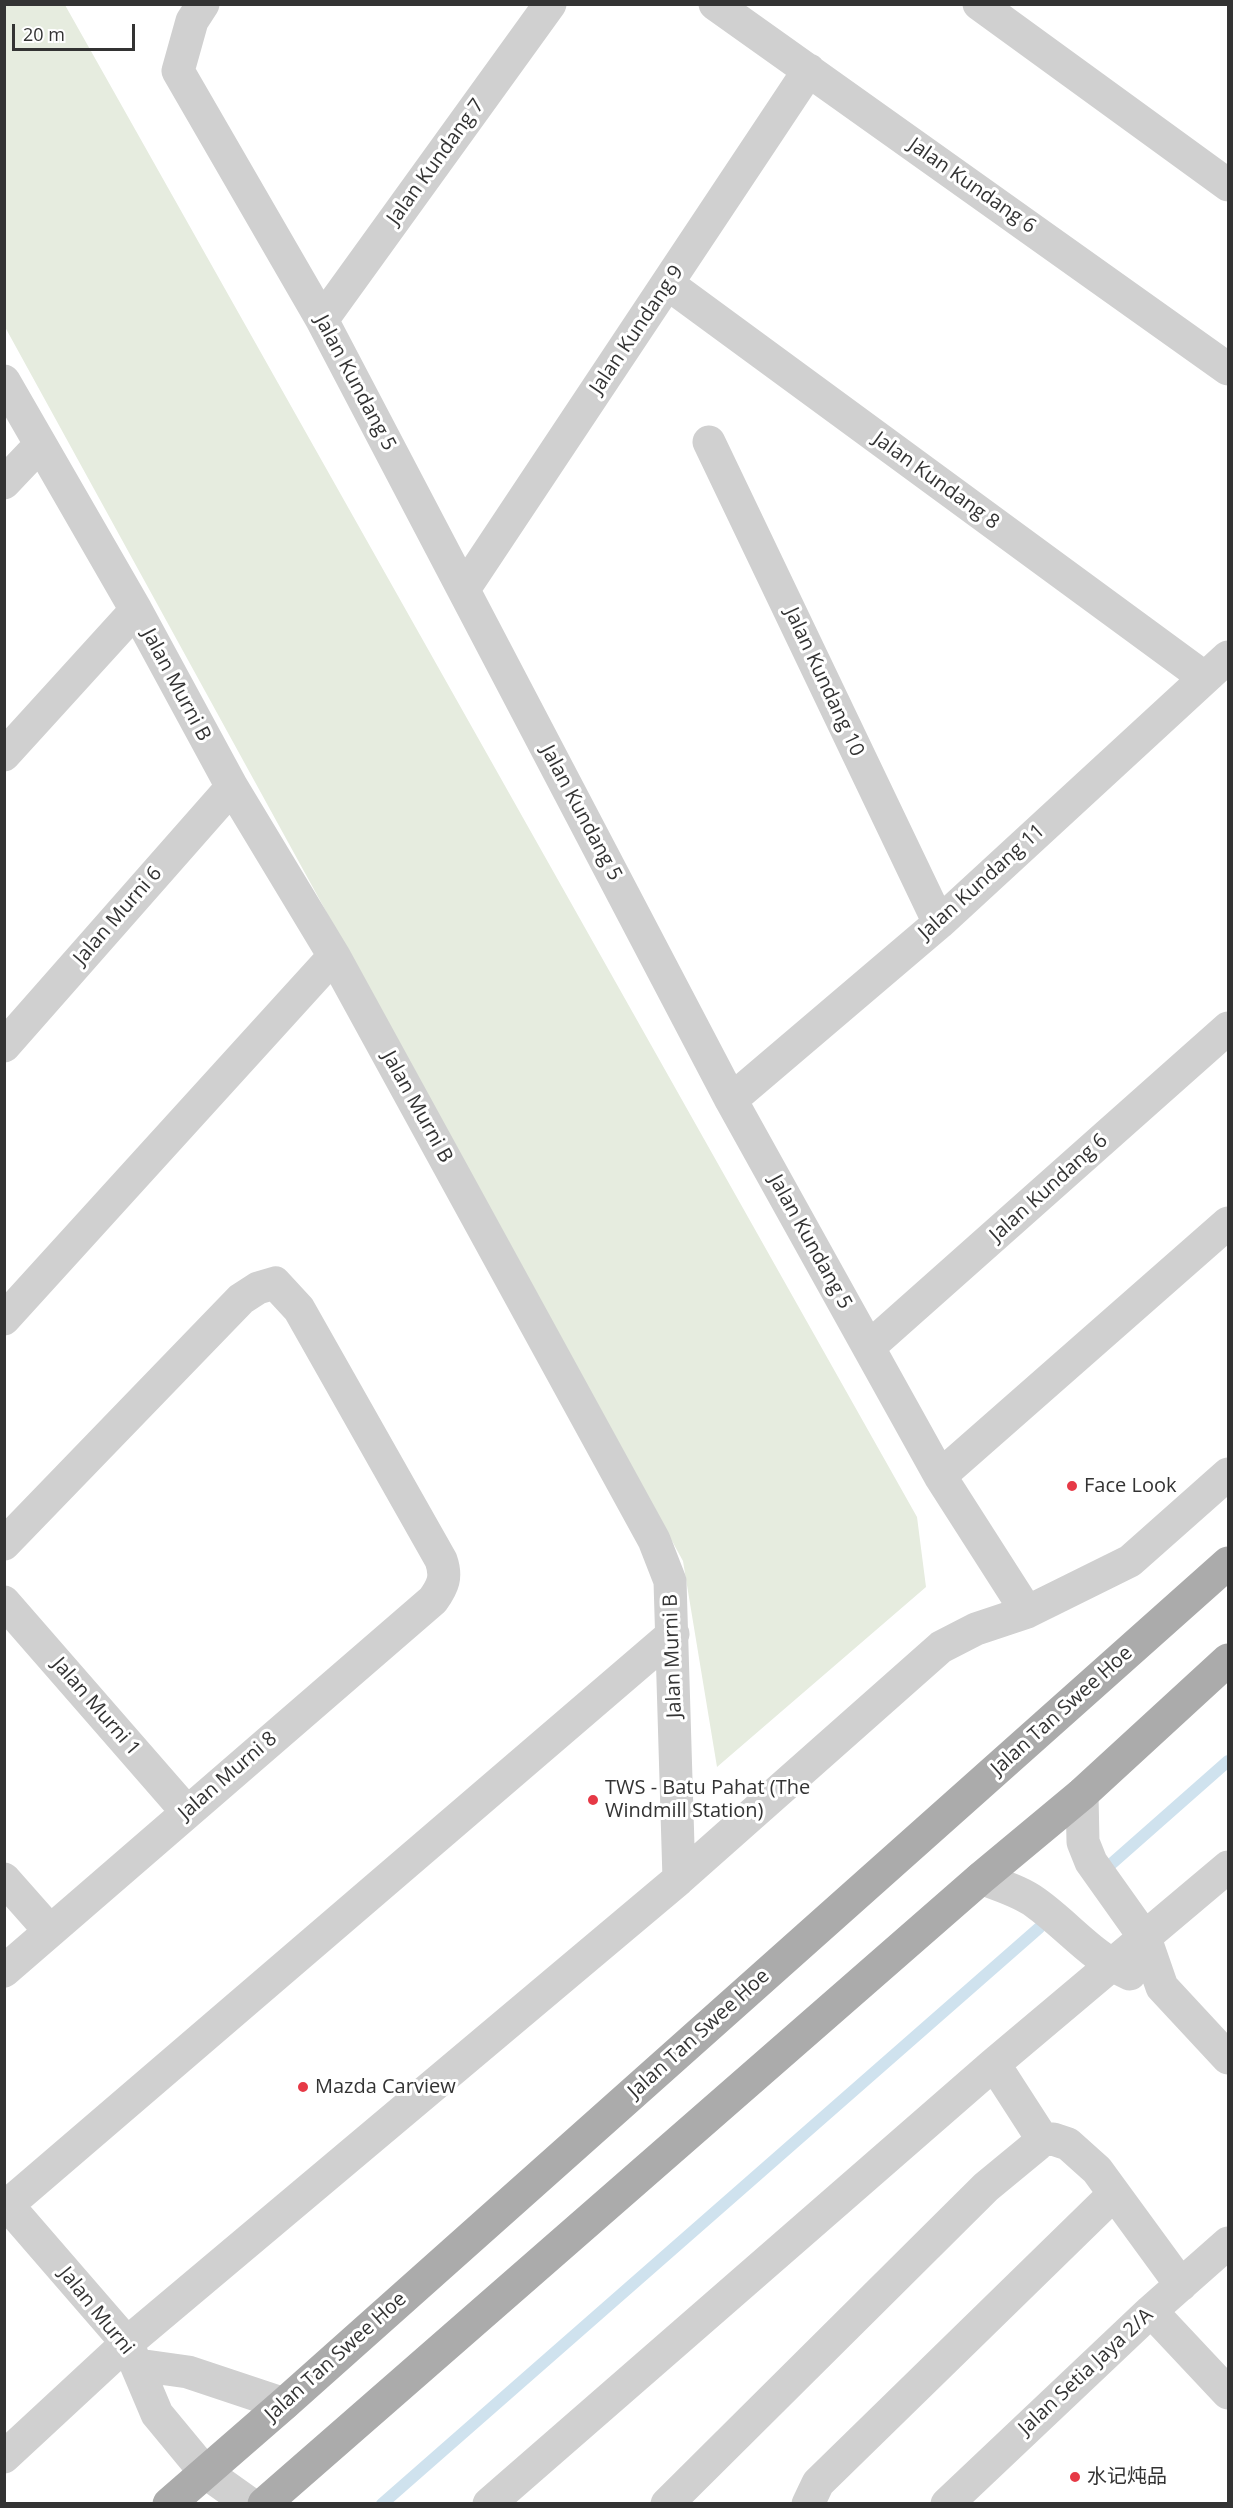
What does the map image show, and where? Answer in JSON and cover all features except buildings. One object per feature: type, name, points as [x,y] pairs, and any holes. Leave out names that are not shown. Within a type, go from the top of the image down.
[{"type":"main road","name":"Jalan Tan Swee Hoe","points":[[169,2504],[1228,1563]]},
{"type":"main road","points":[[264,2504],[981,1878],[1082,1794],[1228,1660]]},
{"type":"street","name":"Jalan Kundang 5","points":[[203,4],[192,21],[178,71],[322,320],[730,1101],[939,1476],[1027,1612]]},
{"type":"street","name":"Jalan Kundang 7","points":[[322,320],[550,4]]},
{"type":"street","name":"Jalan Kundang 6","points":[[715,4],[1228,369]]},
{"type":"street","points":[[979,4],[1228,185]]},
{"type":"street","name":"Jalan Kundang 9","points":[[464,589],[809,70]]},
{"type":"street","name":"Jalan Kundang 8","points":[[668,284],[1217,668]]},
{"type":"street","name":"Jalan Murni B","points":[[4,381],[136,610],[232,787],[334,956],[654,1540],[670,1581],[679,1878]]},
{"type":"street","name":"Jalan Kundang 10","points":[[710,442],[939,923]]},
{"type":"street","points":[[4,483],[40,445]]},
{"type":"street","points":[[4,755],[136,610]]},
{"type":"street","name":"Jalan Kundang 11","points":[[730,1101],[939,923],[1217,668]]},
{"type":"street","name":"Jalan Murni 6","points":[[4,1046],[232,787]]},
{"type":"street","points":[[4,1319],[334,956]]},
{"type":"street","name":"Jalan Kundang 6","points":[[869,1347],[1228,1028]]},
{"type":"street","points":[[939,1476],[1228,1223]]},
{"type":"street","name":"Jalan Murni 8","points":[[4,1544],[241,1299],[258,1288],[275,1283],[299,1309],[441,1560],[444,1577],[442,1587],[433,1600],[4,1971]]},
{"type":"street","points":[[4,2457],[133,2354],[941,1647],[976,1629],[1027,1612],[1130,1561],[1228,1474]]},
{"type":"street","name":"Jalan Murni 1","points":[[4,1602],[187,1812]]},
{"type":"street","points":[[6,2205],[673,1634]]},
{"type":"street","points":[[1082,1794],[1083,1842],[1091,1863],[1145,1938],[1162,1987],[1228,2058]]},
{"type":"street","points":[[489,2504],[994,2064],[1228,1867]]},
{"type":"street","points":[[981,1878],[1021,1894],[1037,1904],[1110,1965],[1162,1987]]},
{"type":"street","points":[[4,1879],[50,1932]]},
{"type":"street","points":[[994,2064],[1043,2140]]},
{"type":"street","points":[[667,2504],[986,2187],[1043,2140],[1053,2139],[1068,2144],[1082,2154],[1181,2284]]},
{"type":"street","points":[[808,2504],[818,2483],[1114,2194]]},
{"type":"street","name":"Jalan Murni","points":[[6,2205],[133,2354],[157,2414],[205,2472],[250,2504]]},
{"type":"street","name":"Jalan Setia Jaya 2/A","points":[[947,2504],[1151,2311],[1228,2243]]},
{"type":"street","points":[[1151,2311],[1228,2393]]},
{"type":"street","points":[[133,2354],[284,2404]]},
{"type":"shaded area","points":[[4,5],[65,5],[917,1517],[926,1587],[717,1767],[683,1561],[5,327]]},
{"type":"waterway","points":[[1101,1873],[1228,1761]]},
{"type":"waterway","points":[[382,2504],[1039,1928]]},
{"type":"place","name":"Face Look","points":[[1072,1486]]},
{"type":"place","name":"TWS - Batu Pahat (The Windmill Station)","points":[[593,1800]]},
{"type":"place","name":"Mazda Carview","points":[[303,2087]]},
{"type":"place","name":"水记炖品","points":[[1075,2477]]}]
